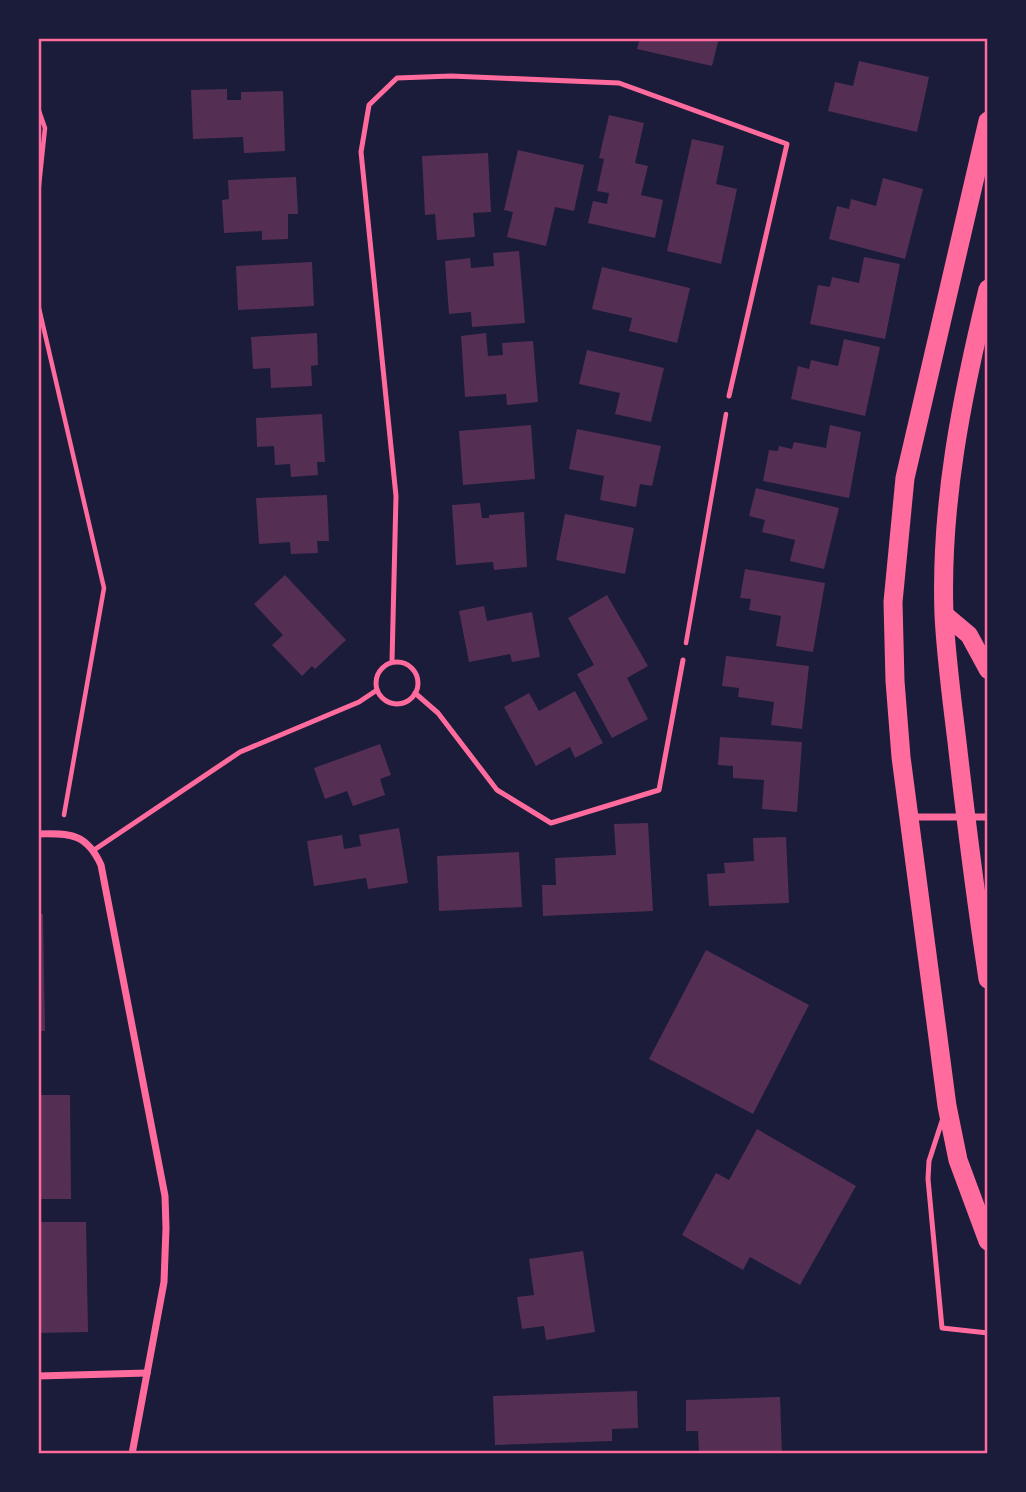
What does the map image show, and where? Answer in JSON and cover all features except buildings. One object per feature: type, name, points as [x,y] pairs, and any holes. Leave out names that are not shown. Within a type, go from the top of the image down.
[{"type":"highway","points":[[988,121],[905,478],[893,602],[895,681],[908,817],[947,1106],[958,1160],[988,1241]]},
{"type":"highway","points":[[988,289],[964,394],[954,454],[947,506],[944,614],[966,817],[988,979]]},
{"type":"main road","points":[[944,614],[969,635],[988,670]]},
{"type":"street","points":[[908,817],[988,817]]},
{"type":"street","points":[[38,834],[61,833],[81,838],[94,849],[102,865],[165,1196],[164,1282],[132,1454]]},
{"type":"street","points":[[38,1376],[147,1373]]},
{"type":"lane","points":[[392,662],[408,665],[414,671],[418,685],[407,702],[395,704],[384,699],[377,690],[379,673],[392,662],[396,496],[361,152],[369,105],[397,78],[452,76],[619,83],[787,144],[729,396]]},
{"type":"lane","points":[[415,693],[438,713],[497,790],[551,823],[659,790],[682,660]]},
{"type":"lane","points":[[94,849],[240,752],[359,702],[377,690]]},
{"type":"lane","points":[[947,1106],[929,1161],[942,1328],[988,1333]]},
{"type":"path","points":[[38,108],[45,128],[38,195]]},
{"type":"path","points":[[38,304],[104,588],[61,833]]},
{"type":"path","points":[[682,660],[729,396]]}]
